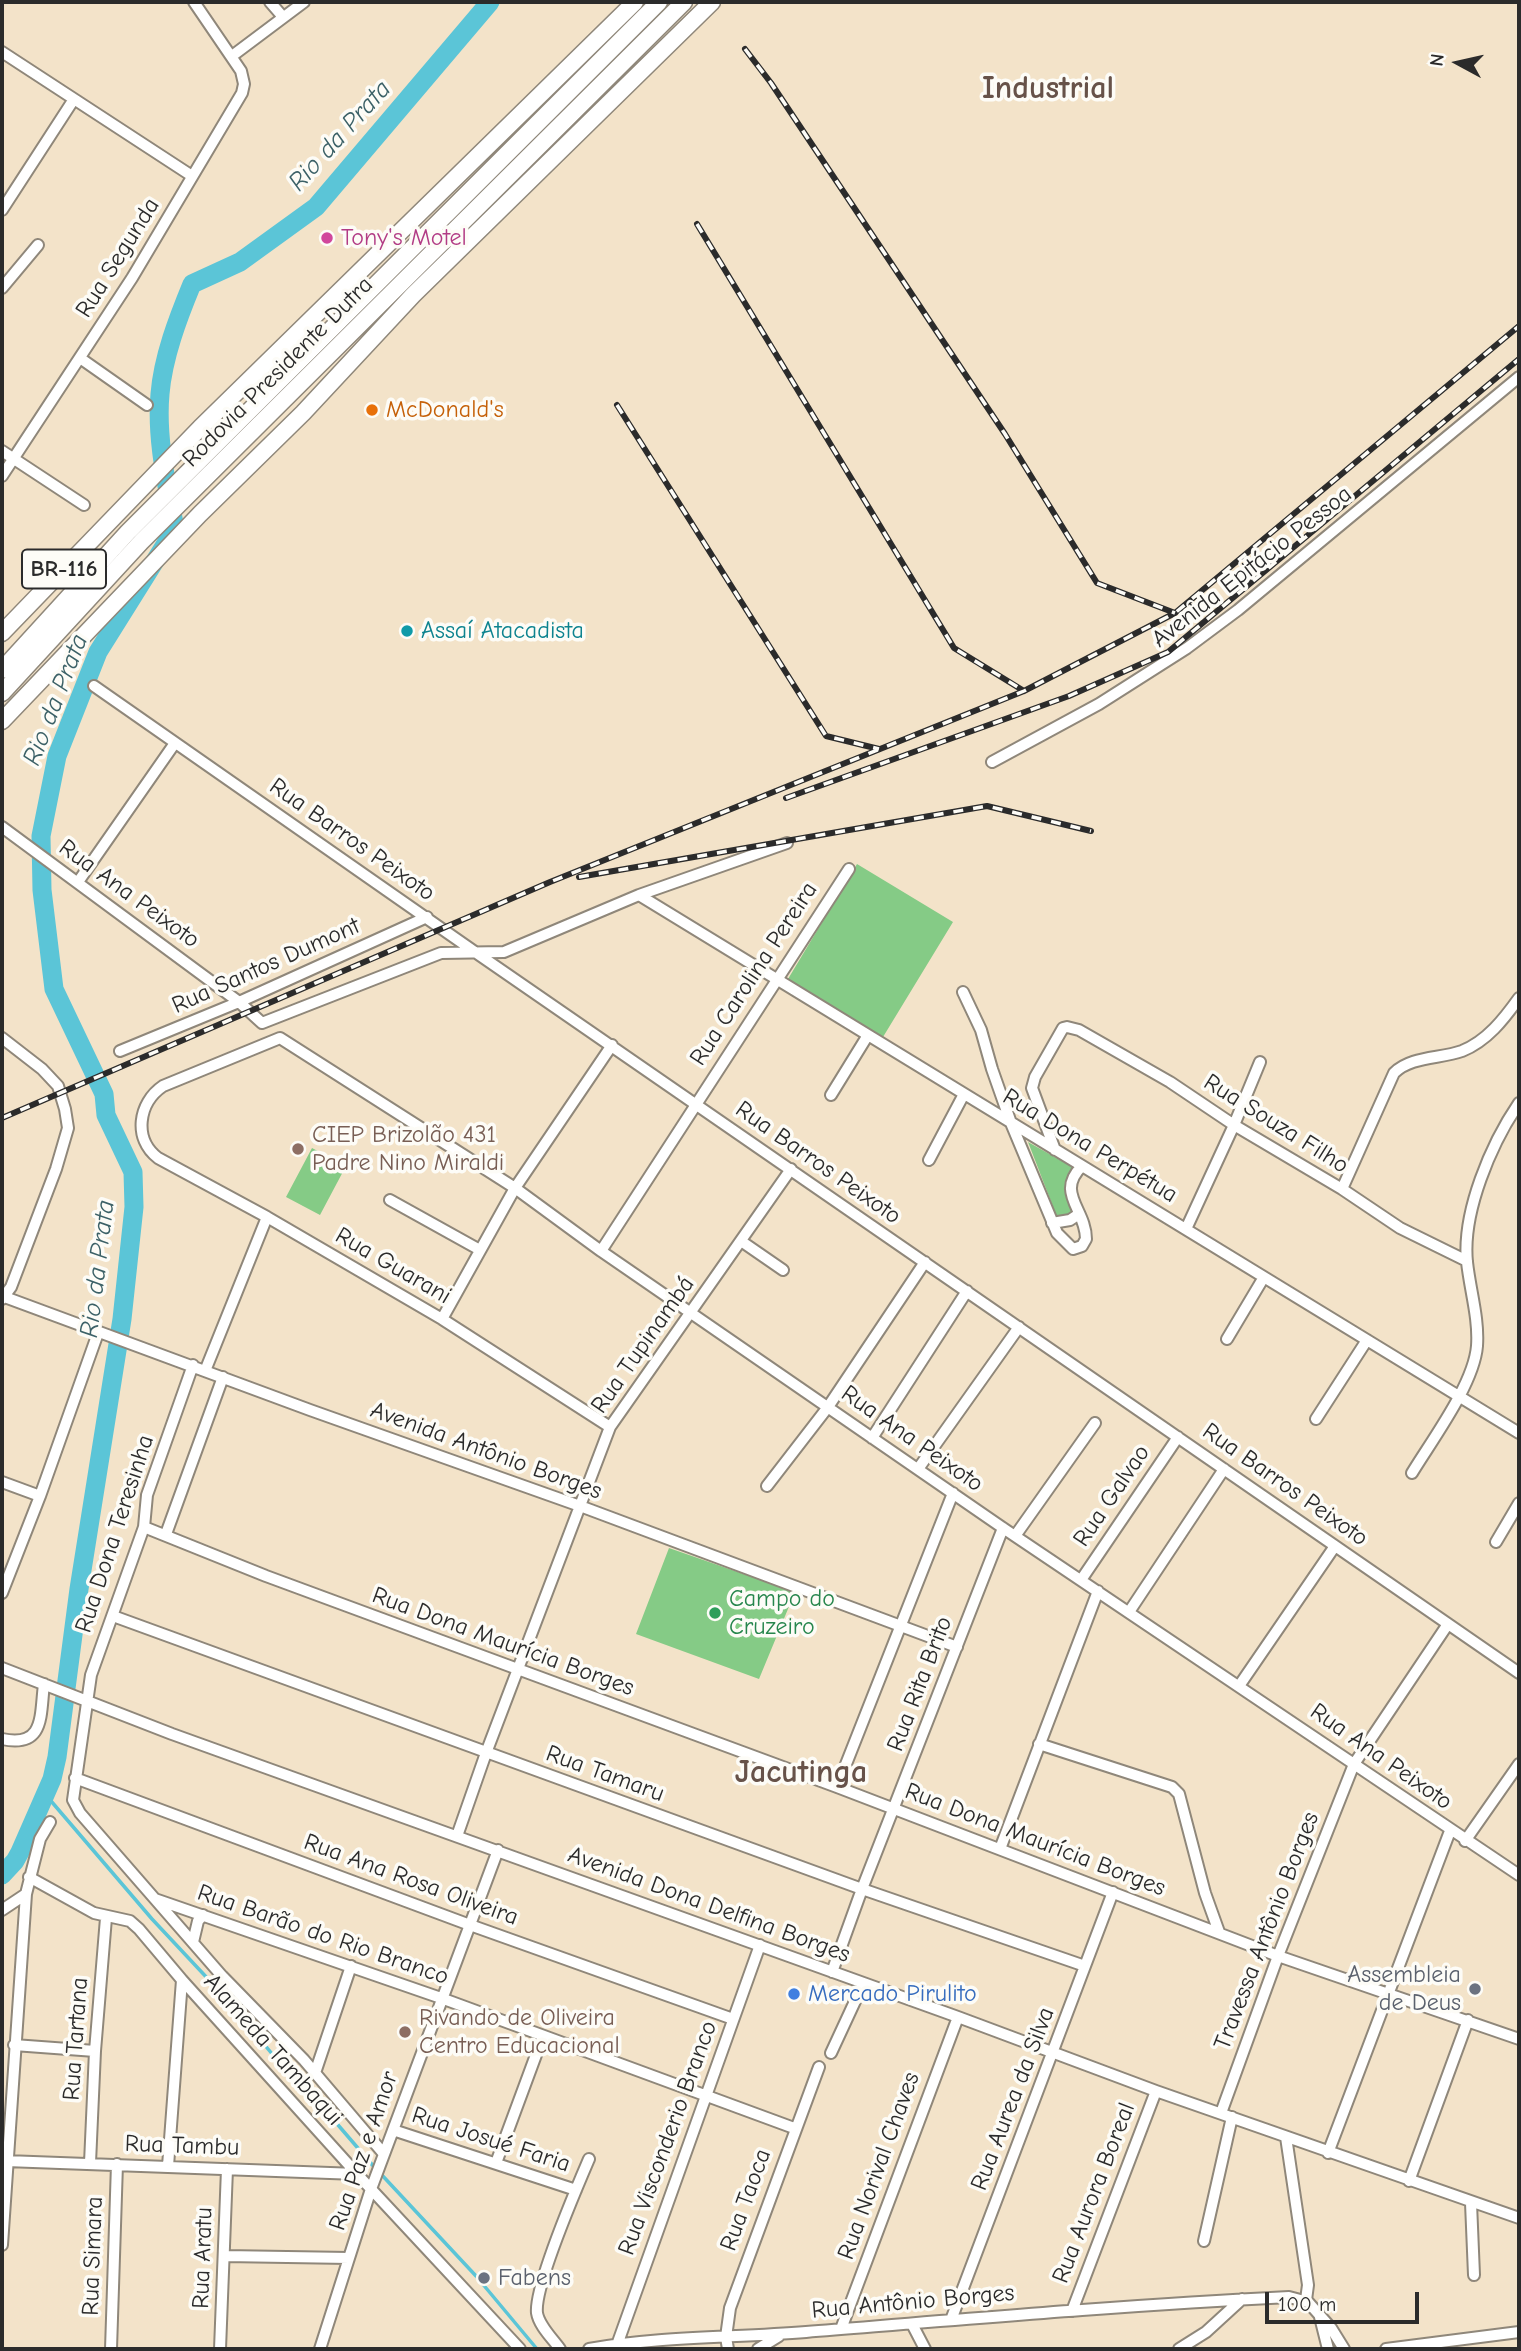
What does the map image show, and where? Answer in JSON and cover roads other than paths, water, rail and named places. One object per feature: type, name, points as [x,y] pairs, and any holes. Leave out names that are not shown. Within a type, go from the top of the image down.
[{"type":"highway","name":"BR-116","points":[[2,633],[200,428],[620,9],[635,2]]},
{"type":"highway","name":"Rodovia Presidente Dutra","points":[[2,670],[659,2]]},
{"type":"highway","name":"Rodovia Presidente Dutra","points":[[195,476],[684,2]]},
{"type":"highway","name":"BR-116","points":[[2,721],[200,514],[303,413],[414,295],[712,2]]},
{"type":"highway","name":"Rodovia Presidente Dutra","points":[[2,693],[135,537]]},
{"type":"street","name":"Rua Segunda","points":[[2,476],[132,278],[242,93],[243,76],[194,2]]},
{"type":"street","points":[[270,2],[283,18]]},
{"type":"street","points":[[232,56],[304,2]]},
{"type":"street","points":[[2,52],[192,176]]},
{"type":"street","points":[[2,210],[74,99]]},
{"type":"street","points":[[2,288],[38,246]]},
{"type":"street","points":[[80,358],[147,405]]},
{"type":"street","name":"Avenida Epitácio Pessoa","points":[[992,762],[1099,704],[1197,640],[1238,610],[1519,377]]},
{"type":"street","points":[[2,452],[84,505]]},
{"type":"street","name":"Rua Barros Peixoto","points":[[94,686],[1519,1673]]},
{"type":"street","points":[[78,882],[175,743]]},
{"type":"street","name":"Rua Ana Peixoto","points":[[2,827],[239,1002],[262,1023],[441,953],[475,952]]},
{"type":"street","points":[[475,952],[504,952],[675,881],[787,843]]},
{"type":"street","name":"Rua Carolina Pereira","points":[[600,1251],[849,869]]},
{"type":"street","name":"Rua Dona Perpétua","points":[[639,895],[1519,1433]]},
{"type":"street","name":"Rua Santos Dumont","points":[[120,1051],[239,1002],[427,917]]},
{"type":"street","points":[[963,992],[981,1030],[992,1069],[1052,1223],[1060,1239],[1073,1249],[1082,1246],[1086,1238],[1070,1184],[1074,1174],[1082,1166]]},
{"type":"street","points":[[1342,1189],[1394,1073],[1408,1063],[1455,1053],[1475,1044],[1500,1023],[1519,998]]},
{"type":"street","name":"Rua Souza Filho","points":[[1055,1150],[1032,1088],[1035,1077],[1063,1028],[1068,1027],[1079,1030],[1121,1053],[1342,1189],[1400,1228],[1467,1261]]},
{"type":"street","points":[[831,1096],[868,1035]]},
{"type":"street","points":[[2,1038],[42,1069],[58,1087],[68,1128],[56,1170],[11,1287],[2,1297]]},
{"type":"street","name":"Rua Ana Peixoto","points":[[280,1038],[515,1188],[600,1251],[1003,1528],[1519,1875]]},
{"type":"street","name":"Rua Guarani","points":[[280,1038],[156,1091],[148,1099],[141,1125],[141,1133],[149,1152],[171,1167],[267,1217],[442,1319],[610,1427]]},
{"type":"street","points":[[442,1319],[515,1188],[612,1045]]},
{"type":"street","points":[[1186,1229],[1260,1062]]},
{"type":"street","points":[[929,1160],[964,1094]]},
{"type":"street","points":[[1412,1473],[1459,1396],[1474,1361],[1477,1347],[1467,1261],[1467,1234],[1473,1204],[1496,1144],[1519,1103]]},
{"type":"street","name":"Rua Tupinambá","points":[[457,1836],[610,1427],[791,1169]]},
{"type":"street","points":[[390,1200],[480,1250]]},
{"type":"street","points":[[1052,1223],[1070,1220],[1079,1214]]},
{"type":"street","points":[[205,1371],[267,1217]]},
{"type":"street","points":[[741,1241],[783,1270]]},
{"type":"street","points":[[767,1486],[828,1407],[925,1262]]},
{"type":"street","points":[[1227,1339],[1264,1277]]},
{"type":"street","points":[[872,1438],[967,1291]]},
{"type":"street","name":"Avenida Antônio Borges","points":[[2,1297],[580,1506],[957,1647]]},
{"type":"street","points":[[918,1469],[1019,1327]]},
{"type":"street","points":[[2,1594],[103,1334]]},
{"type":"street","points":[[1316,1419],[1367,1340]]},
{"type":"street","name":"Rua Dona Teresinha","points":[[154,1898],[80,1812],[73,1800],[91,1675],[144,1527],[147,1495],[193,1365]]},
{"type":"street","points":[[166,1534],[223,1377]]},
{"type":"street","points":[[1015,1536],[1095,1423]]},
{"type":"street","name":"Rua Galvao","points":[[1081,1580],[1178,1437]]},
{"type":"street","points":[[1129,1612],[1224,1469]]},
{"type":"street","points":[[2,1482],[40,1496]]},
{"type":"street","points":[[837,1787],[953,1493]]},
{"type":"street","points":[[1496,1542],[1519,1503]]},
{"type":"street","name":"Rua Dona Maurícia Borges","points":[[144,1527],[266,1576],[837,1787],[1278,1956],[1519,2039]]},
{"type":"street","name":"Rua Rita Brito","points":[[832,1972],[1003,1528]]},
{"type":"street","points":[[1239,1686],[1335,1546]]},
{"type":"street","points":[[1000,1849],[1098,1591]]},
{"type":"street","name":"Rua Tamaru","points":[[113,1616],[862,1889],[1085,1966]]},
{"type":"street","name":"Travessa Antônio Borges","points":[[1226,2115],[1278,1956],[1354,1764],[1448,1623]]},
{"type":"street","name":"Avenida Dona Delfina Borges","points":[[2,1668],[173,1734],[1053,2051],[1156,2091],[1519,2218]]},
{"type":"street","points":[[2,1739],[21,1742],[32,1737],[39,1724],[49,1686]]},
{"type":"street","points":[[1039,1744],[1172,1787],[1180,1794],[1205,1893],[1219,1932]]},
{"type":"street","points":[[1465,1841],[1519,1764]]},
{"type":"street","name":"Rua Ana Rosa Oliveira","points":[[75,1778],[470,1925],[733,2019]]},
{"type":"street","points":[[2,2245],[26,1894],[40,1839],[50,1822]]},
{"type":"street","points":[[1328,2153],[1450,1831]]},
{"type":"street","name":"Rua Paz e Amor","points":[[320,2349],[372,2185],[499,1850]]},
{"type":"street","name":"Alameda Tambaqui","points":[[29,1877],[82,1907],[106,1917],[130,1921],[139,1929],[357,2174],[372,2185],[520,2349]]},
{"type":"street","name":"Rua Aurea da Silva","points":[[951,2320],[1112,1892]]},
{"type":"street","points":[[2,1909],[26,1894]]},
{"type":"street","points":[[154,1898],[315,2073],[383,2159]]},
{"type":"street","name":"Rua Barão do Rio Branco","points":[[154,1898],[442,1997],[794,2128]]},
{"type":"street","points":[[193,1942],[198,1921],[203,1915]]},
{"type":"street","name":"Rua Tartana","points":[[90,2163],[95,2051],[106,1917]]},
{"type":"street","name":"Rua Visconderio Branco","points":[[617,2345],[760,1945]]},
{"type":"street","points":[[315,2073],[351,1966]]},
{"type":"street","points":[[168,2166],[182,1980]]},
{"type":"street","points":[[831,2053],[863,1984]]},
{"type":"street","name":"Rua Norival Chaves","points":[[841,2329],[958,2017]]},
{"type":"street","points":[[1409,2181],[1468,2020]]},
{"type":"street","points":[[496,2163],[543,2036]]},
{"type":"street","points":[[14,2045],[95,2051]]},
{"type":"street","name":"Rua Taoca","points":[[728,2349],[726,2337],[730,2308],[794,2128],[819,2067]]},
{"type":"street","name":"Rua Aurora Boreal","points":[[1072,2311],[1156,2091]]},
{"type":"street","points":[[1204,2241],[1226,2115]]},
{"type":"street","name":"Rua Josué Faria","points":[[393,2130],[576,2190]]},
{"type":"street","points":[[1286,2137],[1308,2285],[1306,2300],[1331,2328],[1344,2349]]},
{"type":"street","points":[[560,2349],[544,2328],[537,2313],[549,2264],[589,2159]]},
{"type":"street","name":"Rua Tambu","points":[[6,2161],[357,2174]]},
{"type":"street","name":"Rua Simara","points":[[111,2349],[117,2164]]},
{"type":"street","name":"Rua Aratu","points":[[220,2349],[227,2169]]},
{"type":"street","points":[[1471,2203],[1474,2275]]},
{"type":"street","points":[[225,2256],[349,2258]]},
{"type":"street","name":"Rua Antônio Borges","points":[[589,2349],[1242,2299],[1289,2297],[1306,2300]]},
{"type":"street","points":[[1179,2349],[1206,2332],[1242,2299]]},
{"type":"street","points":[[1320,2316],[1328,2349]]},
{"type":"street","points":[[912,2323],[925,2349]]},
{"type":"street","points":[[1386,2349],[1519,2333]]},
{"type":"street","points":[[758,2349],[782,2334]]},
{"type":"waterway","name":"Rio da Prata","points":[[2,1875],[20,1852],[52,1779],[57,1757],[79,1589],[122,1319],[134,1207],[133,1172],[106,1115],[104,1094],[54,989],[42,890],[41,836],[57,756],[98,652],[175,529],[161,445],[160,394],[168,352],[192,284],[240,262],[316,207],[490,2]]},
{"type":"waterway","points":[[45,1794],[152,1919],[224,1996],[278,2061],[302,2083],[375,2168]]},
{"type":"waterway","points":[[380,2173],[476,2276],[537,2349]]},
{"type":"railway","points":[[745,49],[771,83],[1005,434],[1097,583],[1175,613]]},
{"type":"railway","points":[[697,224],[954,648],[1024,691]]},
{"type":"railway","points":[[2,1118],[550,882],[1024,691],[1175,613],[1519,326]]},
{"type":"railway","points":[[786,798],[1069,696],[1168,652],[1519,359]]},
{"type":"railway","points":[[617,405],[826,736],[879,749]]},
{"type":"railway","points":[[579,877],[987,806],[1091,831]]},
{"type":"place","name":"Tony's Motel","points":[[327,238]]},
{"type":"place","name":"McDonald's","points":[[372,410]]},
{"type":"place","name":"Assaí Atacadista","points":[[407,631]]},
{"type":"place","name":"CIEP Brizolão 431 Padre Nino Miraldi","points":[[298,1149]]},
{"type":"place","name":"Campo do Cruzeiro","points":[[715,1613]]},
{"type":"place","name":"Assembleia de Deus","points":[[1475,1989]]},
{"type":"place","name":"Mercado Pirulito","points":[[794,1994]]},
{"type":"place","name":"Rivando de Oliveira Centro Educacional","points":[[405,2032]]},
{"type":"place","name":"Fabens","points":[[484,2278]]},
{"type":"district","name":"Industrial","points":[[1048,89]]},
{"type":"district","name":"Jacutinga","points":[[801,1773]]}]
